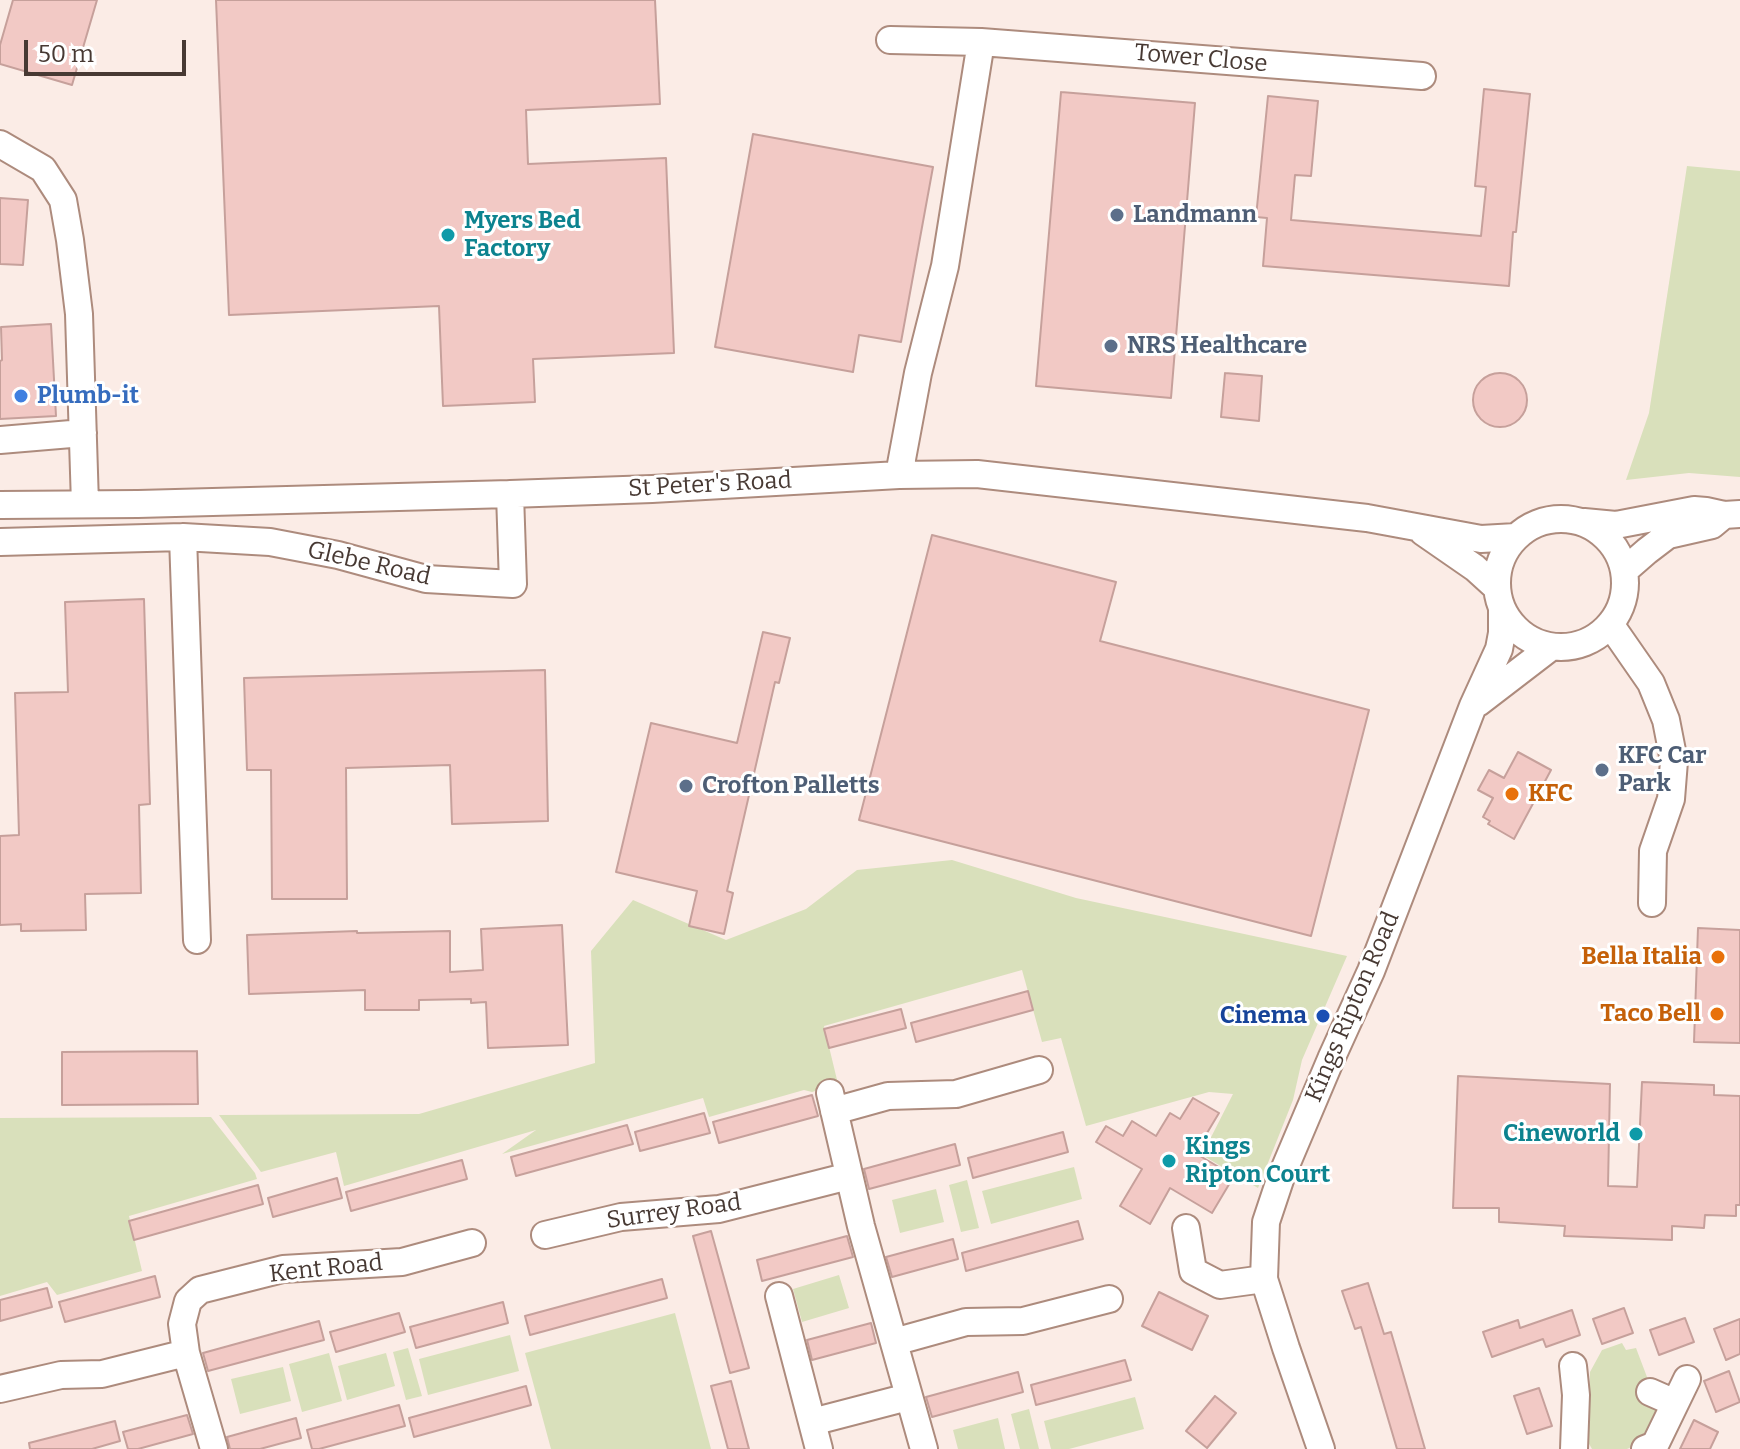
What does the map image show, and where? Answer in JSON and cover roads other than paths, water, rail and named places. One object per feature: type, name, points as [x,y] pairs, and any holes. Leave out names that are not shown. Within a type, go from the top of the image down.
[{"type":"street","name":"Tower Close","points":[[890,40],[981,42],[1422,76]]},
{"type":"street","points":[[899,475],[918,373],[945,266],[981,42]]},
{"type":"street","points":[[0,144],[43,169],[63,200],[79,314],[85,504]]},
{"type":"street","points":[[0,440],[83,433]]},
{"type":"street","name":"St Peter's Road","points":[[0,505],[510,494],[977,474],[1367,518],[1481,539],[1516,537]]},
{"type":"street","name":"Glebe Road","points":[[0,542],[183,537],[270,542],[338,555],[426,579],[513,584],[510,494]]},
{"type":"street","points":[[1499,598],[1499,566],[1507,546],[1523,531],[1542,521],[1563,518],[1616,525],[1694,510],[1732,514]]},
{"type":"street","points":[[1624,571],[1668,535],[1712,525],[1732,514]]},
{"type":"street","points":[[1417,528],[1475,568],[1499,598],[1510,623],[1522,634],[1551,647],[1573,646],[1594,639],[1610,624],[1620,608],[1625,590],[1624,571],[1617,551],[1603,534],[1584,522]]},
{"type":"street","points":[[183,537],[197,940]]},
{"type":"street","name":"Kings Ripton Road","points":[[1321,1449],[1264,1279],[1266,1222],[1281,1177],[1371,971],[1473,706],[1499,649],[1502,633],[1499,598]]},
{"type":"street","points":[[1610,624],[1651,683],[1666,720],[1674,761],[1671,799],[1653,851],[1652,903]]},
{"type":"street","points":[[1473,706],[1551,647]]},
{"type":"street","points":[[924,1449],[861,1226],[832,1102],[956,1094],[1039,1070]]},
{"type":"street","name":"Surrey Road","points":[[545,1235],[621,1217],[719,1209],[849,1176]]},
{"type":"street","points":[[1186,1228],[1193,1271],[1220,1285],[1264,1279]]},
{"type":"street","name":"Kent Road","points":[[214,1449],[186,1353],[182,1324],[188,1301],[200,1290],[283,1269],[402,1262],[472,1243]]},
{"type":"street","points":[[779,1296],[819,1449]]},
{"type":"street","points":[[894,1342],[966,1322],[1023,1321],[1109,1299]]},
{"type":"street","points":[[0,1389],[61,1375],[102,1374],[186,1353]]},
{"type":"street","points":[[1573,1366],[1576,1395],[1574,1449]]},
{"type":"street","points":[[1645,1449],[1655,1445],[1687,1379]]},
{"type":"street","points":[[1650,1392],[1675,1403]]},
{"type":"street","points":[[812,1422],[908,1397]]},
{"type":"place","name":"Landmann","points":[[1117,215]]},
{"type":"place","name":"Myers Bed Factory","points":[[448,235]]},
{"type":"place","name":"NRS Healthcare","points":[[1111,346]]},
{"type":"place","name":"Plumb-it","points":[[21,396]]},
{"type":"place","name":"KFC Car Park","points":[[1602,770]]},
{"type":"place","name":"Crofton Palletts","points":[[686,786]]},
{"type":"place","name":"KFC","points":[[1512,794]]},
{"type":"place","name":"Bella Italia","points":[[1718,957]]},
{"type":"place","name":"Taco Bell","points":[[1717,1014]]},
{"type":"place","name":"Cinema","points":[[1323,1016]]},
{"type":"place","name":"Cineworld","points":[[1636,1134]]},
{"type":"place","name":"Kings Ripton Court","points":[[1169,1161]]}]
